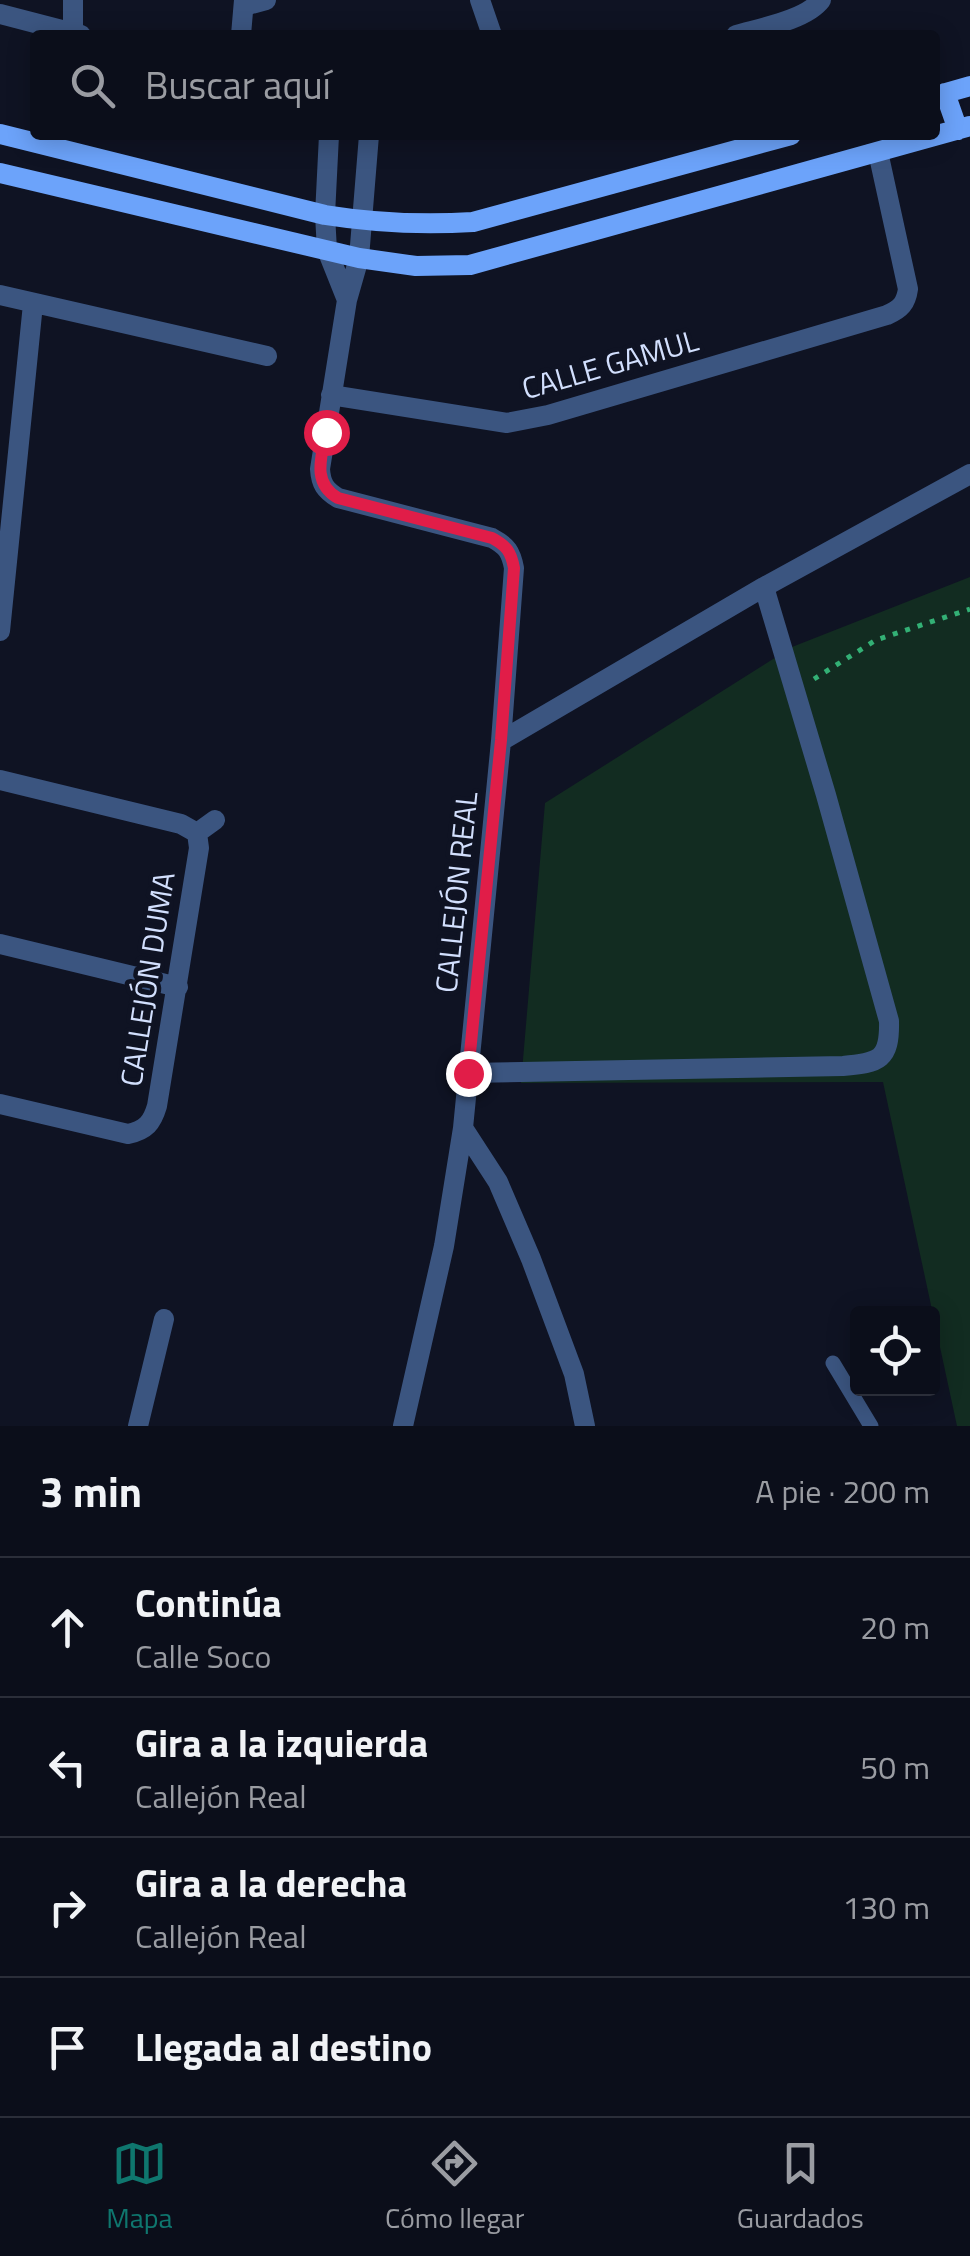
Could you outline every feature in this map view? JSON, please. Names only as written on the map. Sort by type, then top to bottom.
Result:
[{"type":"street","points":[[73,0],[77,30]]},
{"type":"street","points":[[241,30],[244,3],[266,0]]},
{"type":"street","points":[[480,0],[490,30]]},
{"type":"street","points":[[752,30],[796,16],[821,0]]},
{"type":"street","points":[[0,14],[62,30]]},
{"type":"street","points":[[964,128],[940,94],[970,86]]},
{"type":"street","points":[[0,134],[325,216],[422,225],[473,222],[773,140]]},
{"type":"street","points":[[329,140],[327,250],[347,300]]},
{"type":"street","points":[[331,395],[358,258],[369,140]]},
{"type":"street","points":[[0,173],[358,258],[416,266],[470,264],[921,140]]},
{"type":"street","name":"CALLE GAMUL","points":[[331,395],[507,422],[548,416],[887,315],[900,309],[908,288],[878,152]]},
{"type":"street","points":[[0,295],[267,356]]},
{"type":"street","points":[[0,624],[9,458],[33,304]]},
{"type":"street","name":"CALLEJÓN REAL","points":[[331,395],[320,469],[321,482],[328,492],[338,498],[492,538],[504,544],[514,568],[463,1128],[444,1246],[403,1426]]},
{"type":"street","points":[[501,740],[764,587],[970,474]]},
{"type":"street","points":[[468,1073],[843,1066],[870,1064],[883,1056],[890,1043],[889,1020],[764,587]]},
{"type":"street","points":[[0,780],[181,824],[196,833],[215,820]]},
{"type":"street","name":"CALLEJÓN DUMA","points":[[0,1104],[128,1134],[142,1131],[152,1121],[158,1106],[178,987],[199,848],[196,833]]},
{"type":"street","points":[[0,944],[178,987]]},
{"type":"street","points":[[463,1128],[498,1182],[532,1258],[574,1374],[585,1426]]},
{"type":"street","points":[[138,1426],[164,1319]]},
{"type":"lane","points":[[833,1363],[871,1426]]},
{"type":"path","points":[[795,691],[876,640],[970,609]]},
{"type":"green space","points":[[970,577],[970,1426],[957,1426],[940,1347],[940,1306],[931,1306],[883,1082],[521,1083],[545,803],[792,647]]},
{"type":"route","points":[[326,432],[320,469],[321,482],[328,492],[338,498],[492,538],[504,544],[511,554],[514,568],[501,740],[468,1073]]}]
